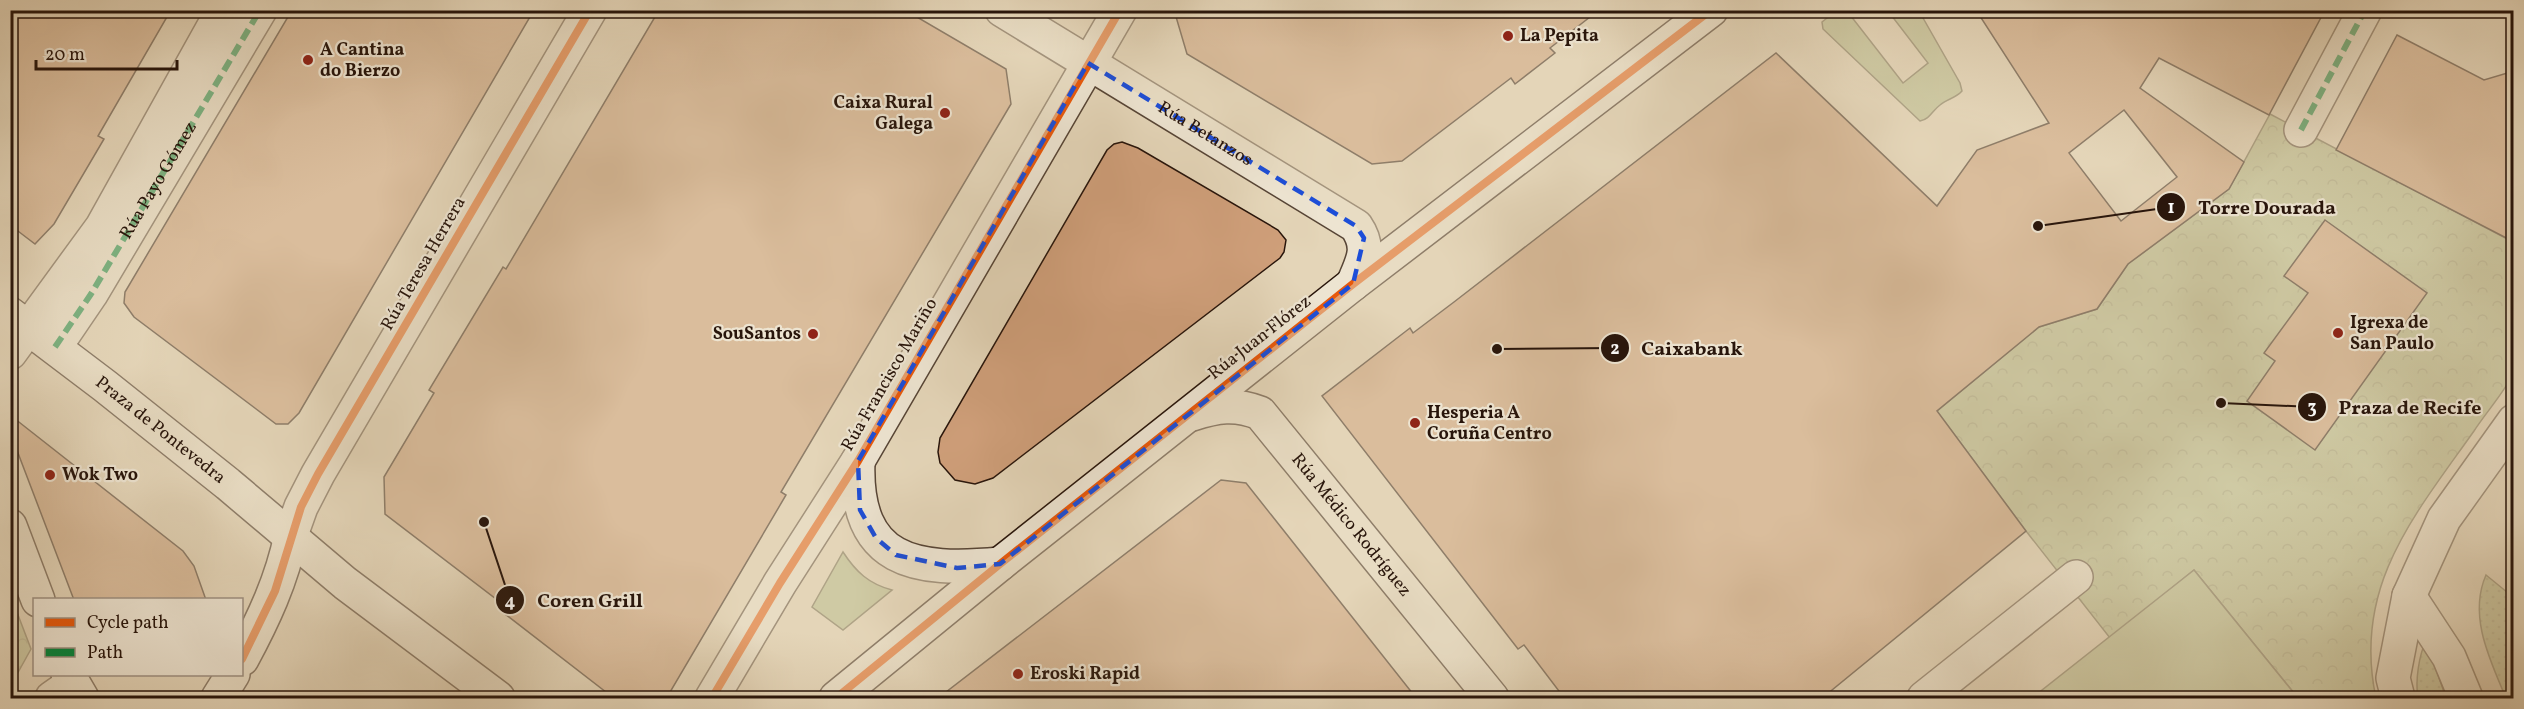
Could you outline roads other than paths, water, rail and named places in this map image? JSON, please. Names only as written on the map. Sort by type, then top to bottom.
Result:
[{"type":"street","name":"Rúa Payo Gómez","points":[[15,326],[51,296],[102,227],[168,113],[223,10]]},
{"type":"street","name":"Rúa Payo Gómez","points":[[55,347],[97,285],[260,10]]},
{"type":"street","name":"Rúa Teresa Herrera","points":[[291,536],[301,507],[318,474],[590,10]]},
{"type":"street","name":"Rúa Betanzos","points":[[1002,10],[1356,226],[1364,238],[1365,249],[1353,284]]},
{"type":"street","name":"Rúa Francisco Mariño","points":[[712,699],[780,583],[858,461],[1120,10]]},
{"type":"street","name":"Rúa Juan Flórez","points":[[836,699],[1185,416],[1353,284],[1711,10]]},
{"type":"street","points":[[2301,130],[2365,10]]},
{"type":"street","name":"Praza de Pontevedra","points":[[15,326],[55,347],[291,536],[345,583],[498,699]]},
{"type":"street","name":"Rúa Médico Rodríguez","points":[[1185,416],[1218,406],[1243,406],[1260,413],[1492,699]]},
{"type":"street","points":[[2398,699],[2393,678],[2409,596],[2444,519],[2514,421]]},
{"type":"street","points":[[858,461],[857,485],[860,510],[876,538],[896,555],[928,564],[957,568],[1000,564]]},
{"type":"street","points":[[10,526],[37,598]]},
{"type":"street","points":[[243,658],[275,591],[286,562],[291,536]]},
{"type":"street","points":[[1930,697],[2076,577]]},
{"type":"street","points":[[2409,596],[2449,657],[2466,699]]},
{"type":"street","points":[[218,699],[232,676]]},
{"type":"place","name":"La Pepita","points":[[1508,36]]},
{"type":"place","name":"A Cantina do Bierzo","points":[[308,60]]},
{"type":"place","name":"Caixa Rural Galega","points":[[945,113]]},
{"type":"place","name":"Torre Dourada","points":[[2038,226]]},
{"type":"place","name":"Igrexa de San Paulo","points":[[2338,333]]},
{"type":"place","name":"SouSantos","points":[[813,334]]},
{"type":"place","name":"Caixabank","points":[[1497,349]]},
{"type":"place","name":"Praza de Recife","points":[[2221,403]]},
{"type":"place","name":"Hesperia A Coruña Centro","points":[[1415,423]]},
{"type":"place","name":"Wok Two","points":[[50,475]]},
{"type":"place","name":"Coren Grill","points":[[484,522]]},
{"type":"place","name":"Eroski Rapid","points":[[1018,674]]}]
